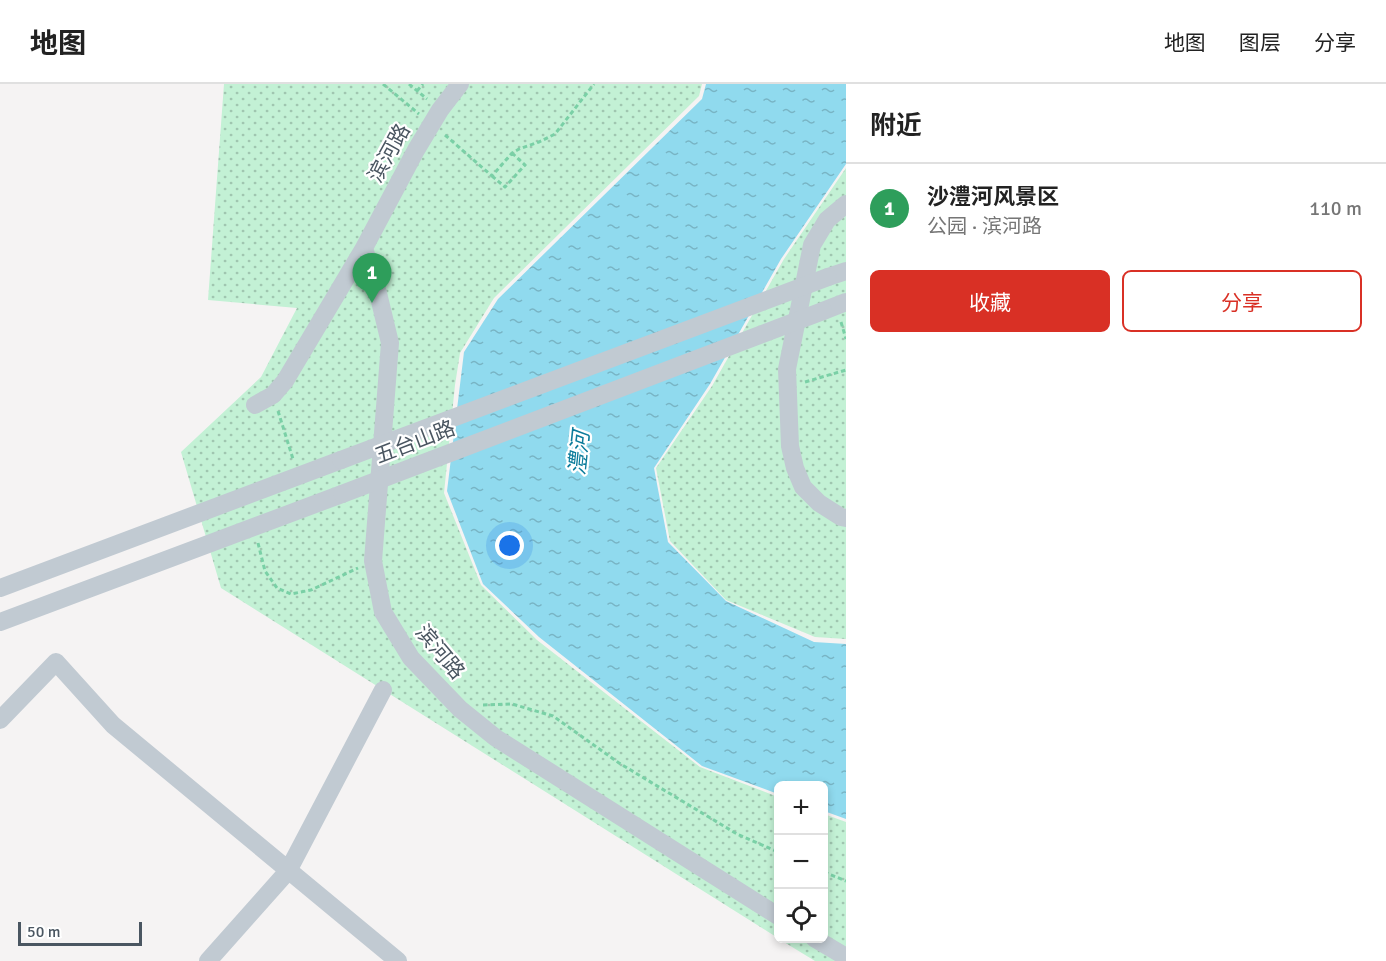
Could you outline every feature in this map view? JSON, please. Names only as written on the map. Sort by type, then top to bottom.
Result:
[{"type":"street","name":"滨河路","points":[[255,405],[273,395],[285,381],[364,249],[435,117],[460,84]]},
{"type":"street","points":[[846,204],[827,220],[812,245],[787,369],[790,446],[795,468],[803,487],[819,503],[846,518]]},
{"type":"street","name":"滨河路","points":[[364,249],[390,343],[373,561],[383,612],[411,658],[460,709],[496,738],[774,913]]},
{"type":"street","name":"五台山路","points":[[0,588],[846,271]]},
{"type":"street","name":"五台山路","points":[[0,622],[846,302]]},
{"type":"street","points":[[0,720],[56,662],[113,725],[398,961]]},
{"type":"street","points":[[208,961],[288,871],[383,690]]},
{"type":"street","points":[[821,943],[846,957]]},
{"type":"path","points":[[384,84],[435,117]]},
{"type":"path","points":[[409,84],[417,91],[435,117],[505,187],[525,165],[512,153]]},
{"type":"path","points":[[417,91],[423,84]]},
{"type":"path","points":[[492,176],[512,153],[555,134],[594,84]]},
{"type":"path","points":[[819,378],[846,370]]},
{"type":"path","points":[[273,395],[298,476]]},
{"type":"path","points":[[254,527],[265,571],[277,588],[291,594],[311,590],[373,561]]},
{"type":"path","points":[[460,709],[512,704],[553,716],[619,762],[729,829],[774,850]]},
{"type":"path","points":[[828,874],[846,881]]},
{"type":"green space","points":[[224,84],[702,84],[699,96],[494,298],[460,353],[444,493],[481,585],[537,640],[700,767],[774,795],[774,935],[221,588],[181,452],[261,377],[297,308],[208,300]]},
{"type":"green space","points":[[846,168],[846,639],[815,637],[726,600],[670,541],[656,468],[712,386],[784,259]]},
{"type":"green space","points":[[828,815],[846,822],[846,961],[815,961],[786,943],[828,943]]},
{"type":"water","name":"澧河","points":[[706,84],[846,84],[846,164],[781,259],[710,384],[654,468],[668,542],[726,601],[814,642],[846,644],[846,819],[828,812],[828,781],[774,781],[774,793],[702,766],[539,637],[483,584],[447,491],[464,352],[498,299],[702,99]]},
{"type":"place","name":"沙澧河风景区","points":[[372,303]]}]
